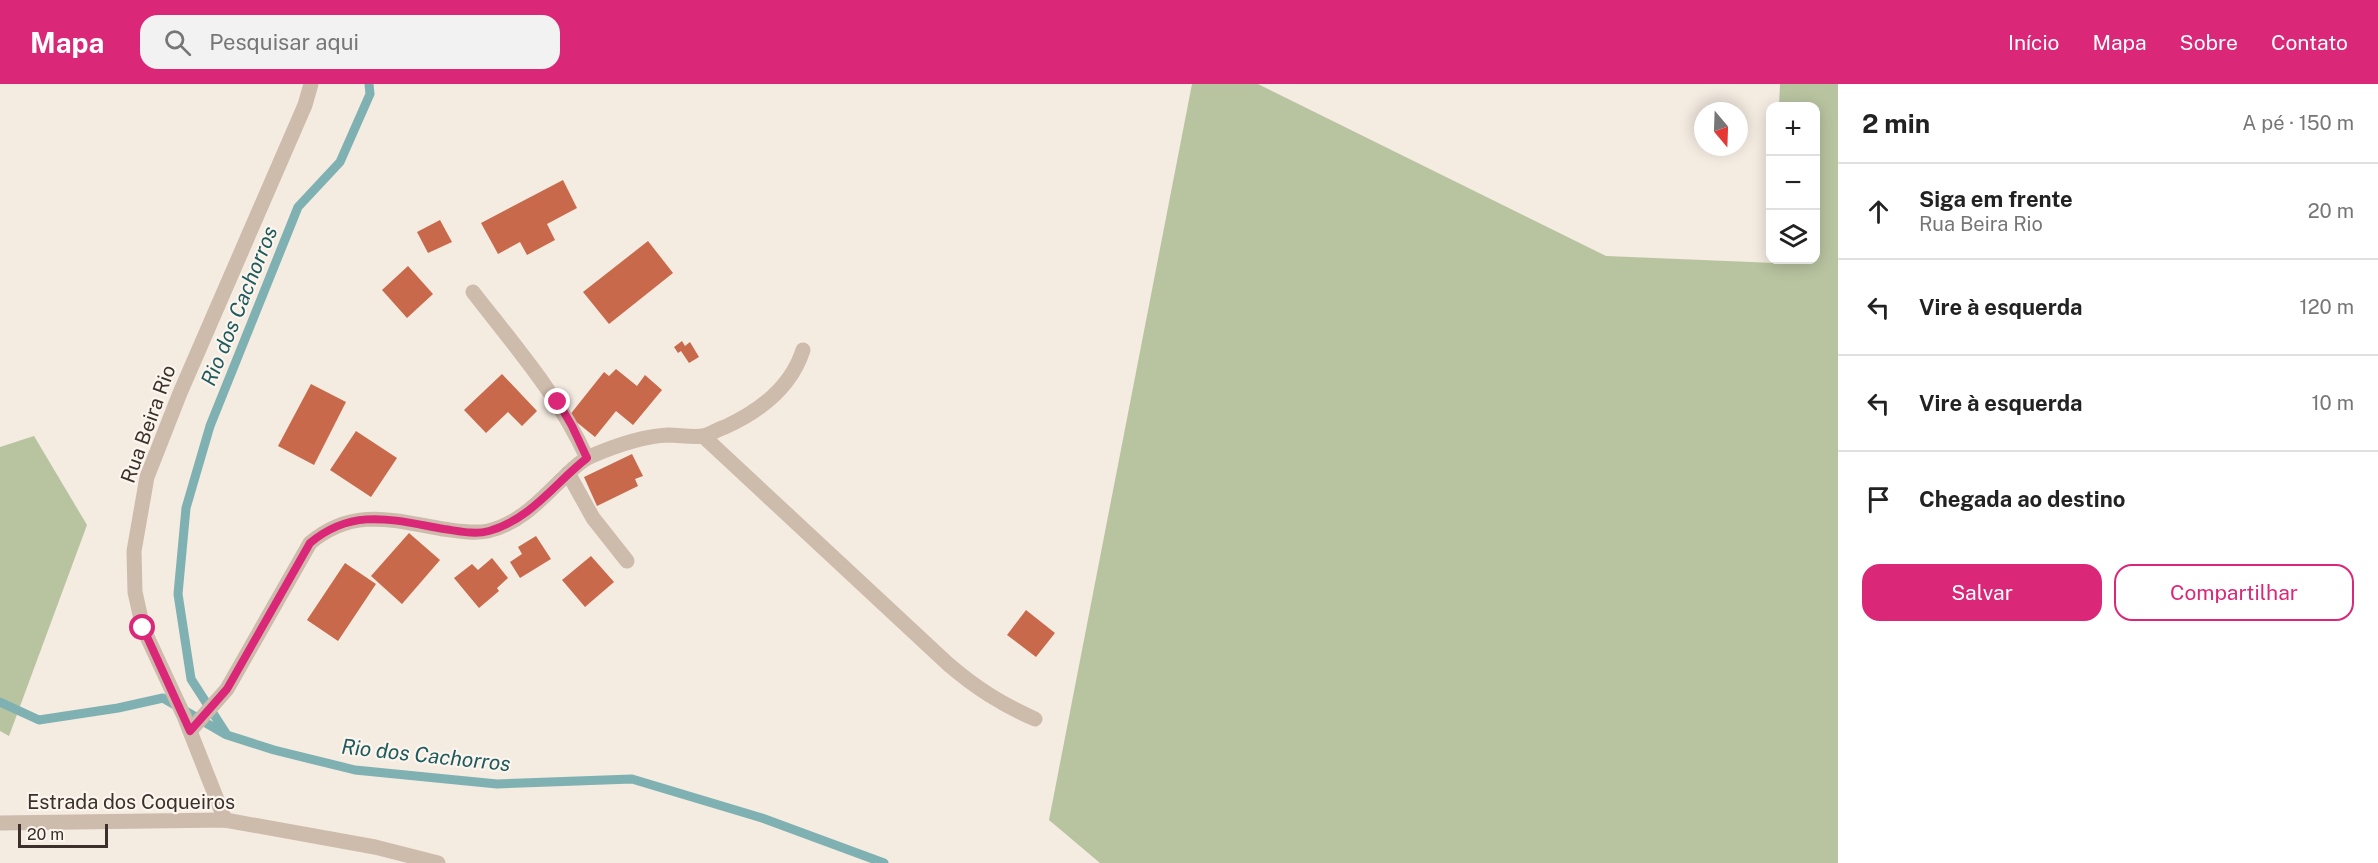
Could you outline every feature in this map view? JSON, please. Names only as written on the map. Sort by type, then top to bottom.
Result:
[{"type":"street","name":"Rua Beira Rio","points":[[225,820],[194,726],[184,716],[143,628],[135,592],[134,551],[147,477],[180,393],[305,105],[311,84]]},
{"type":"street","points":[[473,292],[558,402],[587,458]]},
{"type":"street","points":[[194,726],[227,689],[310,543],[325,530],[344,522],[372,518],[470,533],[489,531],[509,524],[525,514],[587,458],[638,440],[666,435],[703,436],[740,420],[762,407],[781,390],[799,364],[803,350]]},
{"type":"street","points":[[703,436],[966,679],[1001,704],[1035,719]]},
{"type":"street","points":[[568,473],[593,518],[627,561]]},
{"type":"street","name":"Estrada dos Coqueiros","points":[[0,823],[225,820],[375,847],[438,863]]},
{"type":"street","points":[[375,847],[380,863]]},
{"type":"green space","points":[[1192,84],[1258,84],[1606,256],[1766,264],[1820,264],[1820,102],[1779,102],[1780,84],[1838,84],[1838,863],[1100,863],[1049,820]]},
{"type":"green space","points":[[34,436],[87,525],[9,736],[0,731],[0,447]]},
{"type":"building","points":[[563,180],[577,208],[547,224],[555,240],[527,255],[520,242],[498,254],[481,223]]},
{"type":"building","points":[[440,220],[452,242],[428,253],[417,232]]},
{"type":"building","points":[[648,241],[673,273],[609,324],[583,292]]},
{"type":"building","points":[[408,266],[433,294],[407,318],[382,290]]},
{"type":"building","points":[[682,341],[685,346],[690,342],[699,357],[689,363],[681,351],[678,353],[674,347]]},
{"type":"building","points":[[616,369],[637,386],[645,375],[662,390],[633,425],[616,411],[595,437],[569,416],[604,372],[609,376]]},
{"type":"building","points":[[502,374],[537,411],[522,426],[508,412],[486,433],[464,410]]},
{"type":"building","points":[[311,384],[346,402],[314,465],[278,446]]},
{"type":"building","points":[[356,431],[397,458],[371,497],[330,470]]},
{"type":"building","points":[[632,454],[643,476],[635,479],[638,486],[597,506],[584,477]]},
{"type":"building","points":[[409,533],[440,560],[402,604],[371,576]]},
{"type":"building","points":[[536,536],[551,559],[520,578],[510,562],[522,554],[518,547]]},
{"type":"building","points":[[591,556],[614,582],[585,607],[562,580]]},
{"type":"building","points":[[492,558],[508,578],[497,588],[499,591],[479,608],[454,578],[472,564],[478,570]]},
{"type":"building","points":[[345,563],[376,584],[338,641],[307,620]]},
{"type":"building","points":[[1026,610],[1055,633],[1036,657],[1007,635]]},
{"type":"waterway","name":"Rio dos Cachorros","points":[[369,84],[370,94],[340,162],[298,207],[210,426],[186,508],[178,594],[191,679],[227,735],[274,750],[355,770],[497,784],[632,779],[762,818],[884,863]]},
{"type":"waterway","points":[[0,702],[39,720],[118,708],[163,698],[225,734]]},
{"type":"route","points":[[143,628],[190,731],[227,689],[310,543],[325,530],[344,522],[372,518],[470,533],[489,531],[509,524],[525,514],[587,458],[558,402]]}]
